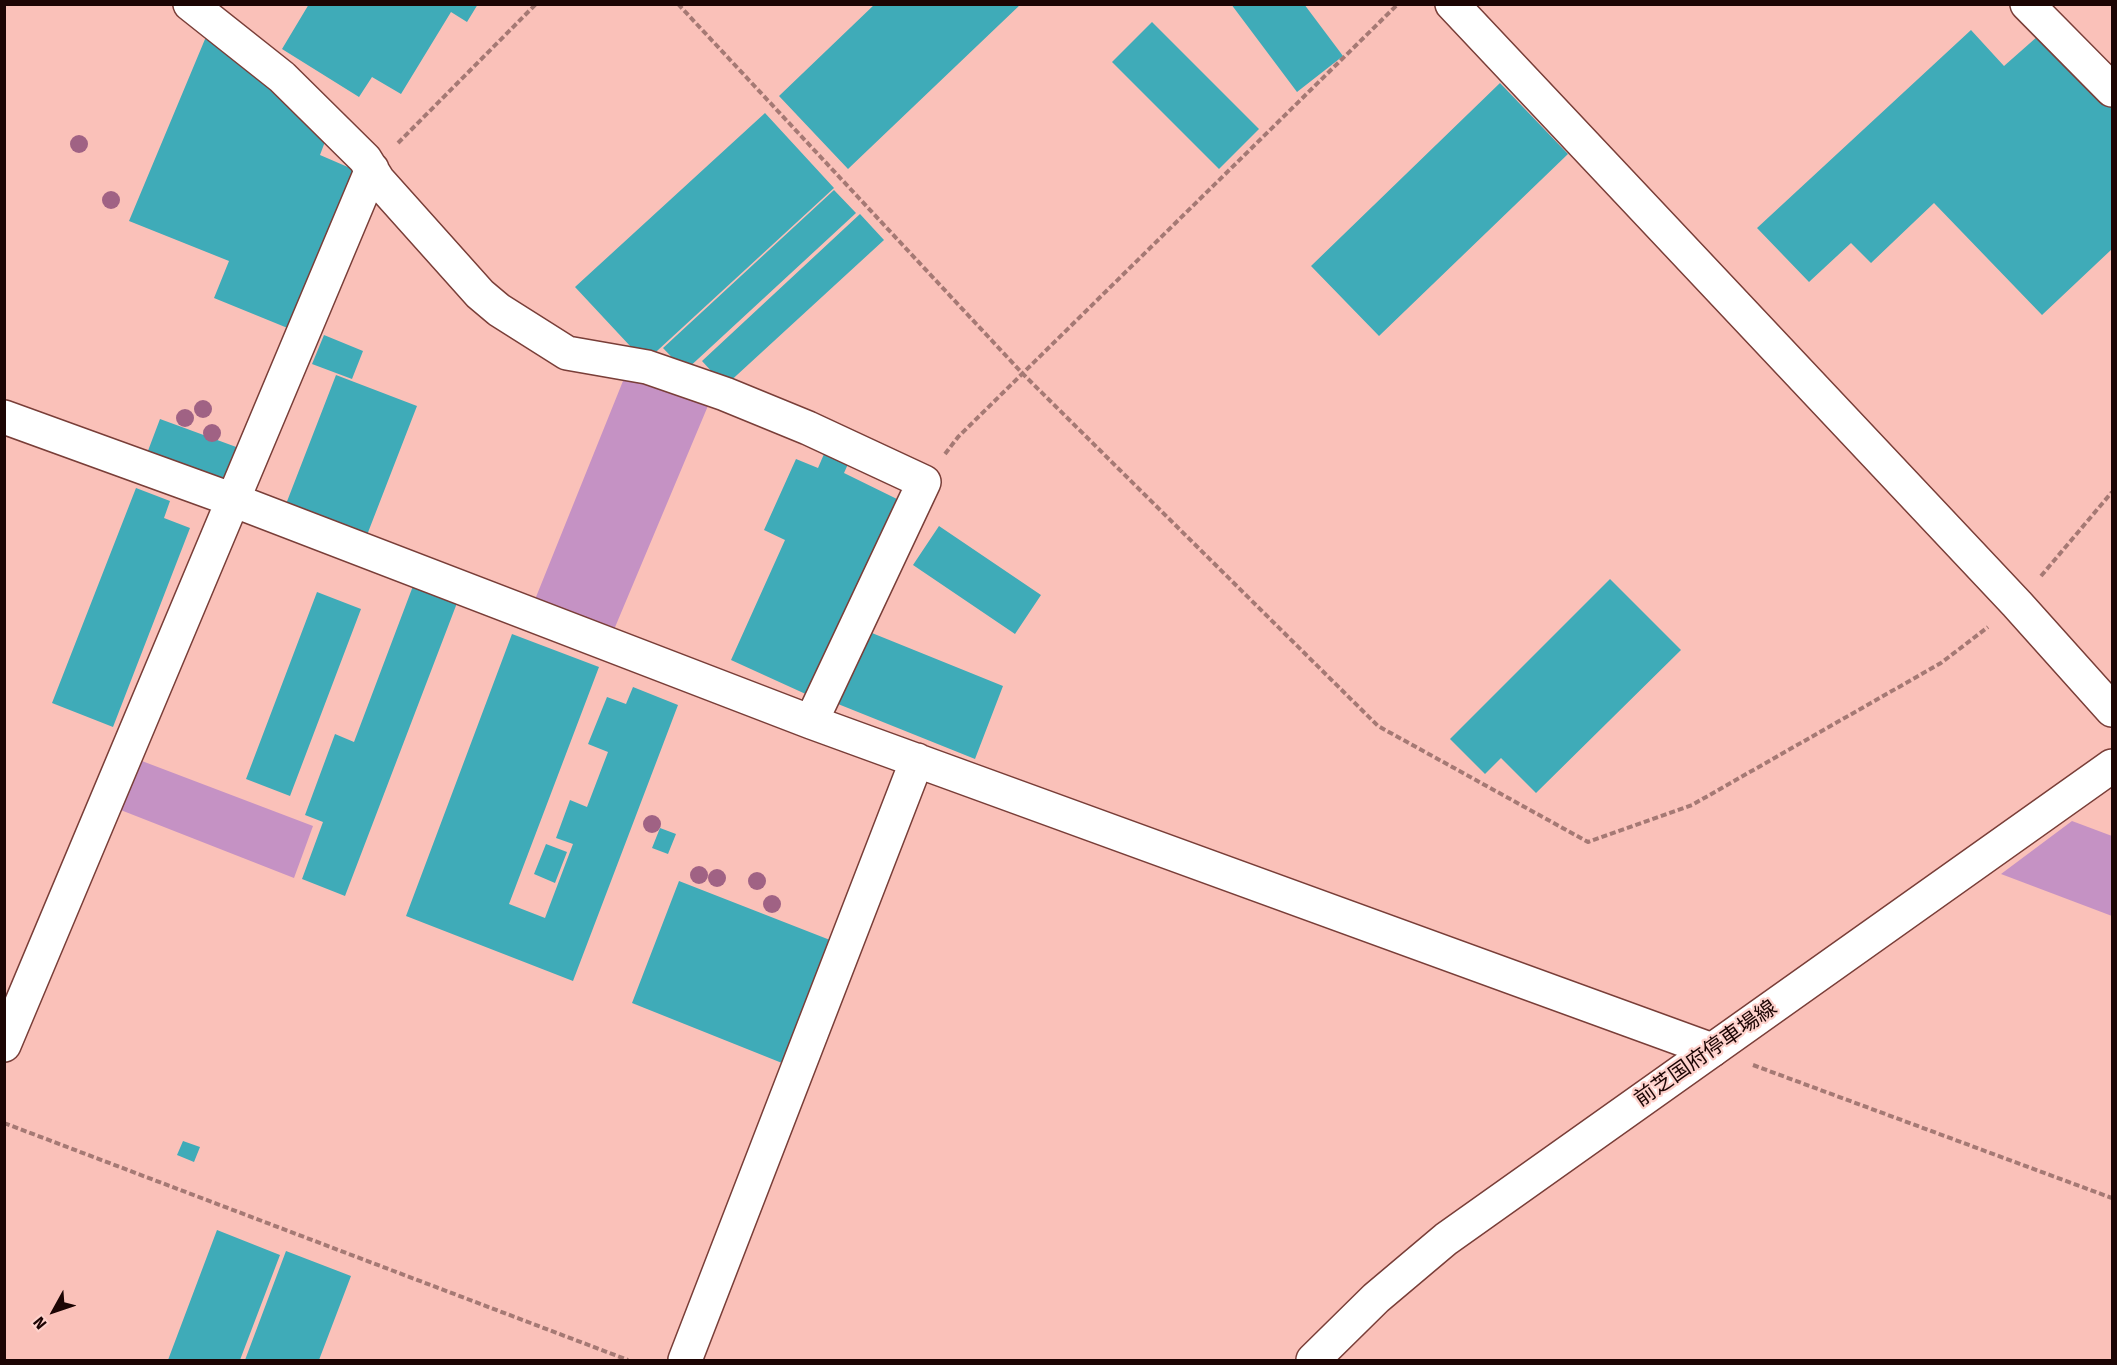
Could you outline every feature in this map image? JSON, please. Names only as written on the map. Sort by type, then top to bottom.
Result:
[{"type":"street","points":[[190,4],[282,77],[365,159],[378,180],[480,294],[499,310],[567,353],[647,368],[725,394],[808,428],[924,482],[811,722]]},
{"type":"street","points":[[1452,4],[2017,604],[2112,710]]},
{"type":"street","points":[[2027,4],[2112,90]]},
{"type":"street","points":[[4,1045],[372,169]]},
{"type":"street","points":[[4,417],[232,500],[811,722],[1712,1050]]},
{"type":"street","points":[[685,1360],[917,760]]},
{"type":"street","name":"前芝国府停車場線","points":[[1313,1360],[1376,1298],[1446,1239],[2112,766]]},
{"type":"path","points":[[372,169],[536,4]]},
{"type":"path","points":[[678,4],[1023,374],[1378,726],[1587,842],[1692,805],[1941,663],[2017,604],[2112,492]]},
{"type":"path","points":[[924,482],[958,437],[1398,4]]},
{"type":"path","points":[[1712,1050],[2112,1198]]},
{"type":"path","points":[[4,1123],[628,1360]]},
{"type":"shaded area","points":[[625,376],[710,401],[613,632],[534,602]]},
{"type":"shaded area","points":[[134,758],[313,826],[294,878],[113,807]]},
{"type":"shaded area","points":[[2072,821],[2112,836],[2112,916],[2001,874]]},
{"type":"building","points":[[309,4],[478,4],[467,22],[451,12],[401,94],[372,77],[359,97],[282,49]]},
{"type":"building","points":[[875,4],[1021,4],[848,169],[779,96]]},
{"type":"building","points":[[1231,4],[1304,4],[1343,56],[1297,92]]},
{"type":"building","points":[[1152,22],[1259,129],[1219,169],[1112,62]]},
{"type":"building","points":[[1971,30],[2004,66],[2038,36],[2112,105],[2112,249],[2042,315],[1934,203],[1871,263],[1851,243],[1809,282],[1757,228]]},
{"type":"building","points":[[208,32],[329,131],[320,155],[357,171],[290,329],[214,298],[229,261],[129,221]]},
{"type":"building","points":[[1500,83],[1568,154],[1379,336],[1311,266]]},
{"type":"building","points":[[765,113],[834,188],[645,362],[575,287]]},
{"type":"building","points":[[834,190],[856,213],[685,371],[663,348]]},
{"type":"building","points":[[860,214],[884,240],[725,386],[702,361]]},
{"type":"building","points":[[324,335],[363,351],[352,379],[312,364]]},
{"type":"building","points":[[336,375],[417,406],[367,535],[286,504]]},
{"type":"building","points":[[160,419],[239,448],[225,486],[146,456]]},
{"type":"building","points":[[824,454],[848,464],[844,473],[899,500],[810,696],[731,660],[785,540],[764,530],[796,459],[818,468]]},
{"type":"building","points":[[136,488],[170,501],[164,518],[190,528],[113,727],[52,703]]},
{"type":"building","points":[[939,526],[1041,595],[1015,634],[913,565]]},
{"type":"building","points":[[1610,579],[1681,650],[1536,793],[1501,758],[1485,774],[1450,739]]},
{"type":"building","points":[[413,586],[457,603],[345,896],[302,879],[323,822],[305,815],[335,734],[354,742]]},
{"type":"building","points":[[317,592],[361,609],[290,796],[246,779]]},
{"type":"building","points":[[867,631],[1003,686],[975,759],[838,704]]},
{"type":"building","points":[[512,634],[599,667],[509,904],[545,918],[573,844],[556,838],[570,800],[587,807],[608,752],[588,744],[607,697],[626,704],[633,687],[678,705],[573,981],[406,916]]},
{"type":"building","points":[[660,828],[676,834],[668,854],[652,848]]},
{"type":"building","points":[[546,844],[567,852],[555,883],[534,874]]},
{"type":"building","points":[[679,881],[830,940],[782,1063],[632,1003]]},
{"type":"building","points":[[183,1141],[200,1147],[194,1162],[177,1155]]},
{"type":"building","points":[[217,1230],[280,1255],[240,1360],[168,1360]]},
{"type":"building","points":[[286,1251],[351,1276],[319,1360],[245,1360]]}]
